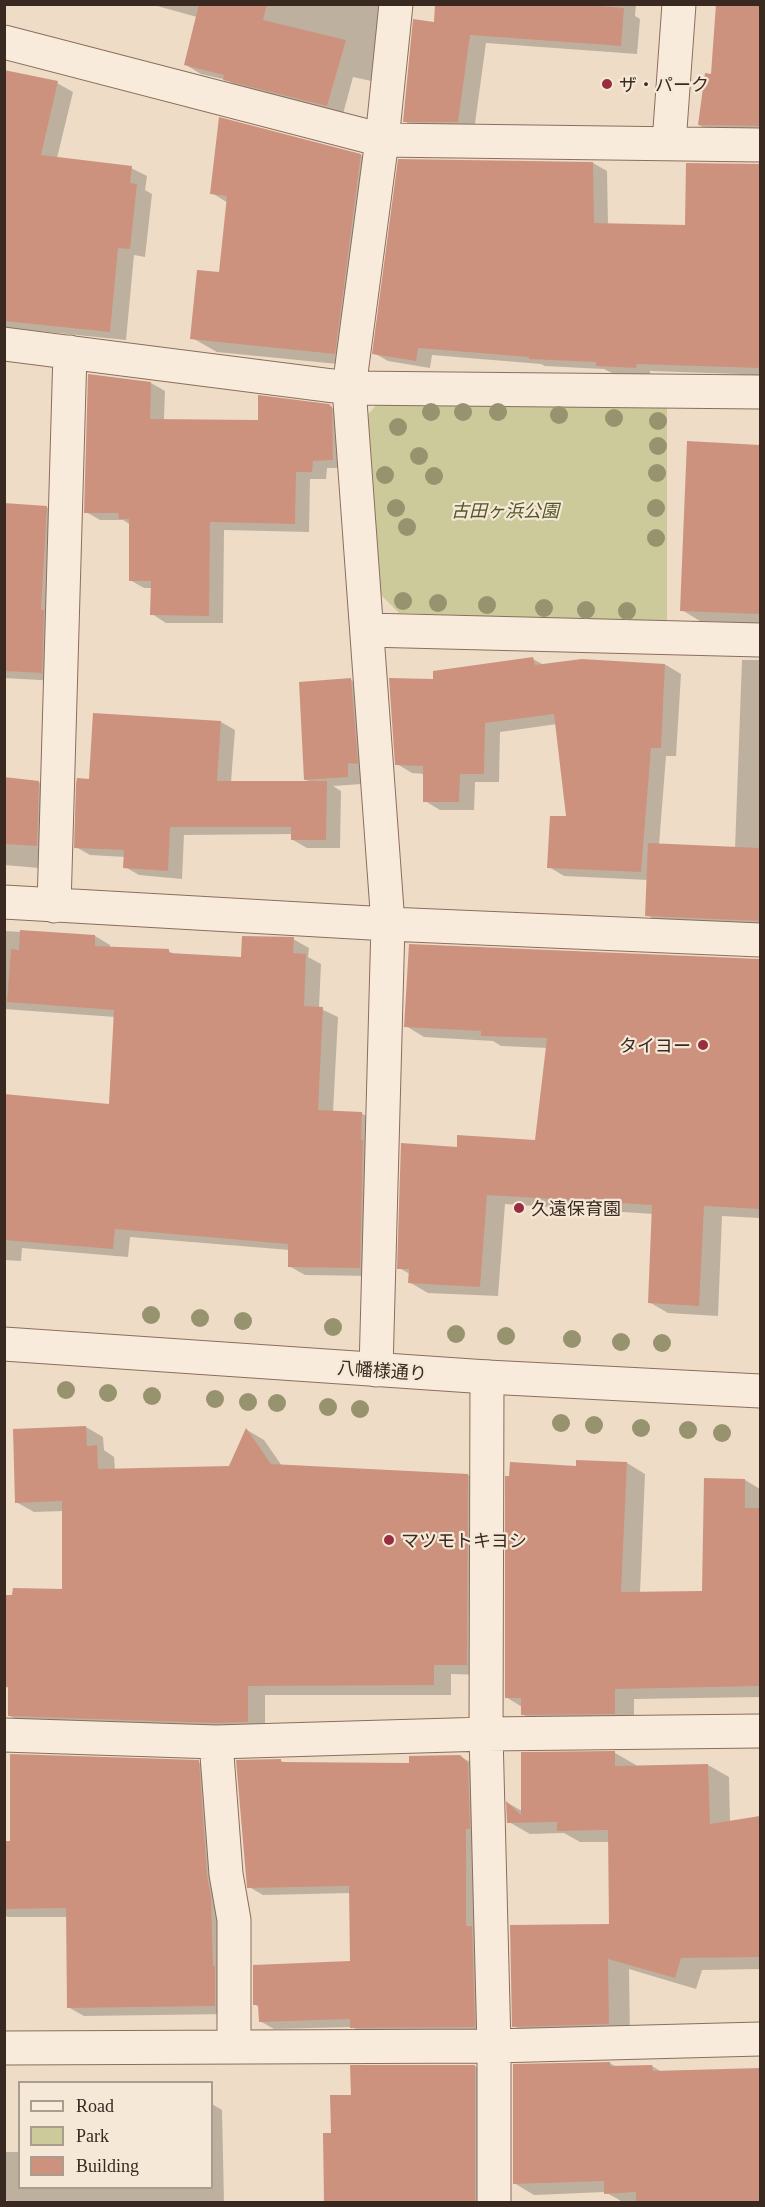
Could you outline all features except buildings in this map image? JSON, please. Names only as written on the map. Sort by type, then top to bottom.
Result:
[{"type":"street","points":[[376,1370],[388,924],[349,387],[382,140],[396,4]]},
{"type":"street","points":[[669,143],[679,4]]},
{"type":"street","points":[[4,42],[382,140],[760,145]]},
{"type":"street","points":[[4,344],[349,387],[760,392]]},
{"type":"street","points":[[54,906],[70,352]]},
{"type":"street","points":[[367,630],[760,640]]},
{"type":"street","points":[[4,902],[388,924],[760,940]]},
{"type":"street","name":"八幡様通り","points":[[4,1344],[487,1377],[760,1391]]},
{"type":"street","points":[[487,1377],[486,1734],[494,2046],[494,2202]]},
{"type":"street","points":[[4,1735],[216,1742],[486,1734],[760,1731]]},
{"type":"street","points":[[216,1742],[226,1874],[234,1920],[234,2047]]},
{"type":"street","points":[[4,2048],[494,2046],[760,2039]]},
{"type":"green space","name":"古田ヶ浜公園","points":[[382,399],[667,408],[667,623],[399,613],[377,591],[368,414]]},
{"type":"place","name":"ザ・パーク","points":[[607,84]]},
{"type":"place","name":"タイヨー","points":[[703,1045]]},
{"type":"place","name":"久遠保育園","points":[[519,1208]]},
{"type":"place","name":"マツモトキヨシ","points":[[389,1540]]}]
